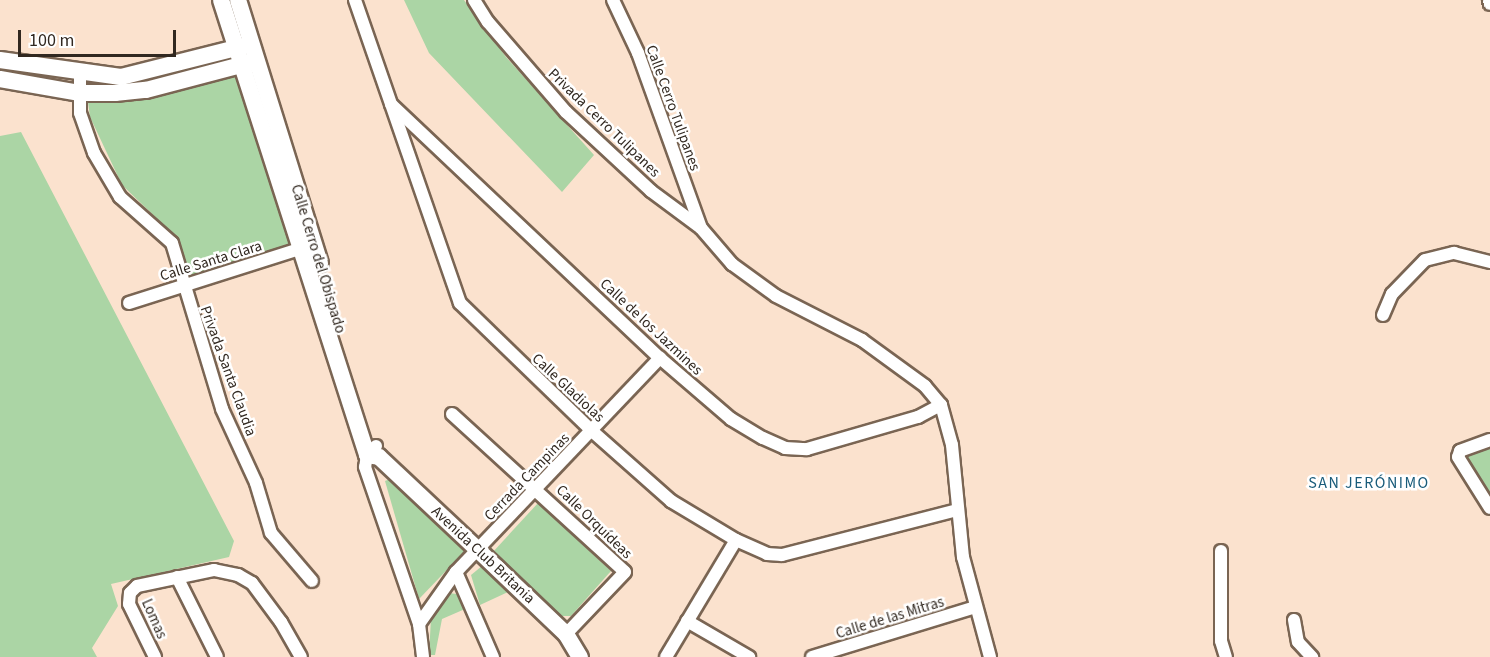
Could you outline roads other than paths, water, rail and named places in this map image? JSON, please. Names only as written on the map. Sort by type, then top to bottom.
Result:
[{"type":"main road","points":[[222,0],[244,46]]},
{"type":"main road","points":[[0,79],[79,93],[146,90],[249,63],[244,46],[238,0]]},
{"type":"main road","points":[[0,60],[80,74],[139,75],[244,46]]},
{"type":"main road","name":"Calle Cerro del Obispado","points":[[249,63],[302,248],[374,453]]},
{"type":"main road","name":"Calle Cerro del Obispado","points":[[249,63],[374,453]]},
{"type":"main road","name":"Avenida Club Britania","points":[[374,453],[566,634],[580,657]]},
{"type":"street","name":"Calle Gladiolas","points":[[355,0],[388,101],[460,303],[592,431],[671,501],[736,540],[767,554],[789,554],[957,510]]},
{"type":"street","name":"Privada Cerro Tulipanes","points":[[474,0],[488,22],[566,112],[651,191],[700,228],[755,282],[862,340],[925,386],[941,405]]},
{"type":"street","name":"Calle Cerro Tulipanes","points":[[614,0],[638,53],[700,228]]},
{"type":"street","points":[[1489,0],[1490,4]]},
{"type":"street","name":"Privada Santa Claudia","points":[[80,74],[80,113],[94,153],[120,197],[171,243],[182,286],[222,409],[261,498],[271,533],[312,581]]},
{"type":"street","name":"Calle de los Jazmines","points":[[388,101],[660,358],[731,419],[785,448],[807,449],[918,417],[941,405]]},
{"type":"street","name":"Calle Santa Clara","points":[[129,303],[302,248]]},
{"type":"street","points":[[1383,315],[1392,294],[1425,260],[1454,253],[1490,262]]},
{"type":"street","name":"Cerrada Campinas","points":[[419,624],[456,572],[660,358]]},
{"type":"street","points":[[941,405],[952,446],[957,510],[976,607],[990,657]]},
{"type":"street","name":"Calle Orquídeas","points":[[452,414],[537,489],[625,572],[566,634]]},
{"type":"street","points":[[1490,440],[1460,451],[1458,457],[1490,508]]},
{"type":"street","name":"Calle Cerro del Obispado","points":[[374,453],[365,467],[419,624]]},
{"type":"street","points":[[666,657],[736,540]]},
{"type":"street","points":[[1221,551],[1221,641],[1226,657]]},
{"type":"street","points":[[217,657],[177,577],[226,571],[252,583],[281,622],[301,657]]},
{"type":"street","points":[[456,572],[493,657]]},
{"type":"street","name":"Lomas","points":[[155,657],[129,604],[130,593],[137,586],[177,577]]},
{"type":"street","name":"Calle de las Mitras","points":[[812,657],[976,607]]},
{"type":"street","points":[[1294,620],[1298,642],[1311,657]]},
{"type":"street","points":[[687,621],[749,657]]},
{"type":"street","points":[[419,624],[423,657]]},
{"type":"district","name":"SAN JERÓNIMO","points":[[1369,483]]}]
